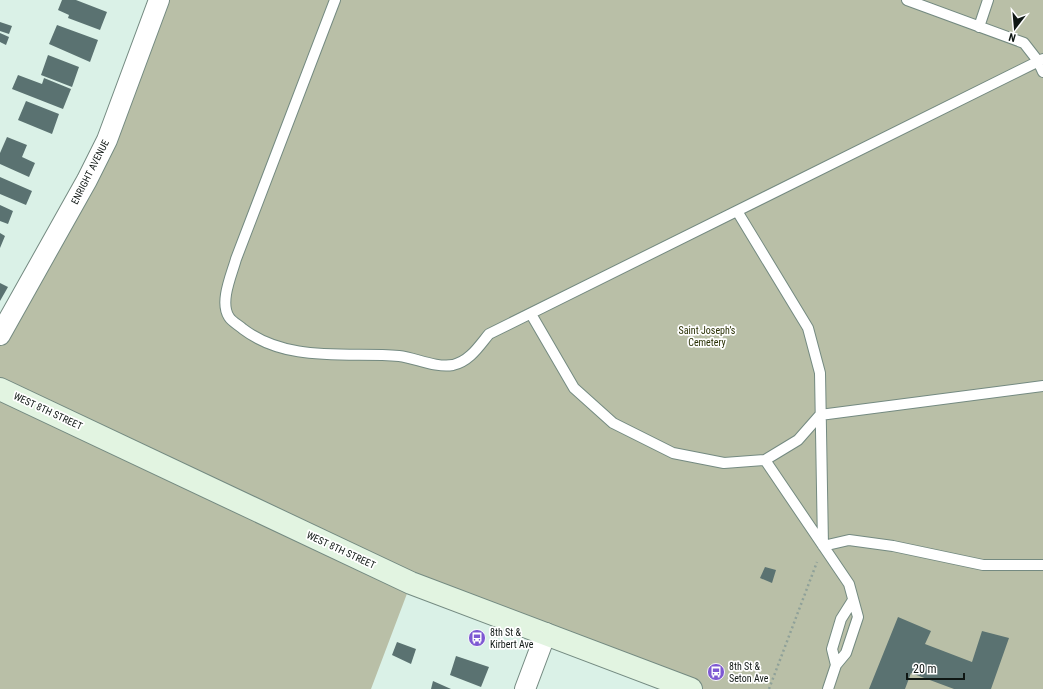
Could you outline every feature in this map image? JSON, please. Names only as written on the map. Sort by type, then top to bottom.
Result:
[{"type":"street","name":"ENRIGHT AVENUE","points":[[0,335],[87,180],[107,140],[159,0]]},
{"type":"street","name":"WEST 8TH STREET","points":[[0,389],[410,583],[546,633],[691,689]]},
{"type":"street","points":[[525,689],[546,633]]},
{"type":"lane","points":[[335,0],[236,259],[225,298],[229,317],[254,336],[282,347],[318,355],[400,356],[427,363],[453,365],[470,357],[489,334],[1040,60]]},
{"type":"lane","points":[[907,0],[1024,43],[1040,60],[1043,72]]},
{"type":"lane","points":[[979,27],[988,0]]},
{"type":"lane","points":[[737,211],[808,328],[820,373],[823,546]]},
{"type":"lane","points":[[531,314],[574,388],[613,423],[673,453],[724,463],[765,460],[798,440],[820,415],[1043,386]]},
{"type":"lane","points":[[765,460],[849,584],[858,617],[846,653],[836,666],[828,689]]},
{"type":"lane","points":[[823,546],[849,540],[893,546],[983,565],[1043,565]]},
{"type":"lane","points":[[836,666],[832,649],[841,619],[853,600]]},
{"type":"path","points":[[769,689],[823,546]]},
{"type":"green space","name":"Saint Joseph’s Cemetery","points":[[159,0],[1043,0],[1043,689],[691,689],[411,583],[371,689],[0,689],[0,335],[87,180]]},
{"type":"building","points":[[62,0],[76,0],[107,12],[100,30],[68,18],[69,15],[58,10]]},
{"type":"building","points":[[0,22],[12,26],[9,34],[0,31]]},
{"type":"building","points":[[57,25],[98,40],[90,62],[49,44]]},
{"type":"building","points":[[0,33],[9,37],[6,45],[0,42]]},
{"type":"building","points":[[48,55],[79,67],[72,87],[41,75]]},
{"type":"building","points":[[18,75],[42,84],[44,78],[71,89],[63,109],[12,89]]},
{"type":"building","points":[[26,101],[59,114],[52,134],[18,120]]},
{"type":"building","points":[[7,137],[27,145],[22,157],[35,163],[29,177],[0,164],[0,153]]},
{"type":"building","points":[[0,177],[32,191],[26,205],[0,194]]},
{"type":"building","points":[[0,205],[13,211],[8,224],[0,221]]},
{"type":"building","points":[[0,233],[5,236],[0,248]]},
{"type":"building","points":[[0,283],[8,287],[0,301]]},
{"type":"building","points":[[765,567],[776,570],[772,583],[760,578]]},
{"type":"building","points":[[898,617],[931,631],[925,644],[972,662],[982,631],[1009,638],[991,689],[954,689],[911,673],[905,689],[869,689]]},
{"type":"building","points":[[397,642],[416,649],[411,664],[392,655]]},
{"type":"building","points":[[456,656],[489,667],[481,687],[450,675]]},
{"type":"building","points":[[433,681],[451,689],[431,689]]},
{"type":"place","name":"8th St & Kirbert Ave","points":[[477,638]]},
{"type":"place","name":"8th St & Seton Ave","points":[[716,672]]}]
